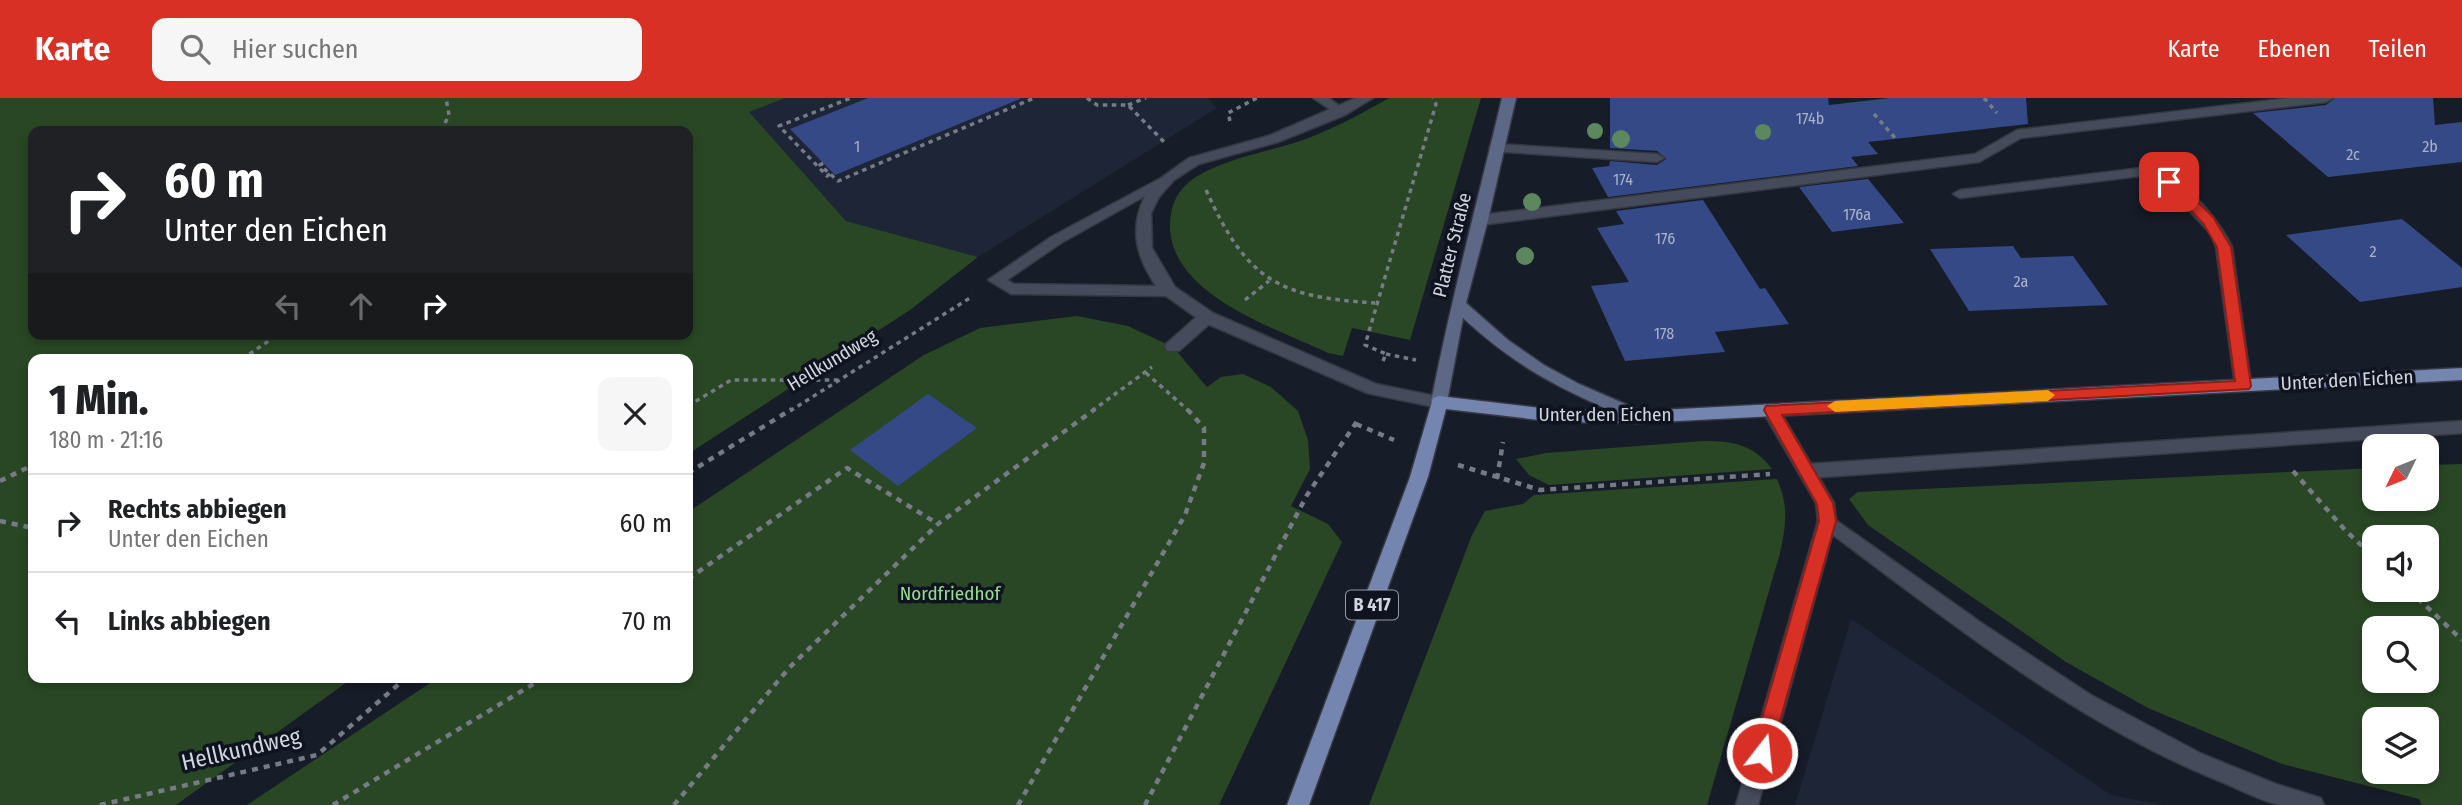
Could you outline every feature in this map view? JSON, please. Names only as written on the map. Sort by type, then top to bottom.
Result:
[{"type":"main road","name":"Platter Straße","points":[[1439,402],[1458,304],[1481,220],[1509,98]]},
{"type":"main road","points":[[1458,304],[1510,351],[1533,366],[1573,388],[1640,416]]},
{"type":"main road","name":"Unter den Eichen","points":[[1439,402],[1557,416],[1640,416],[2462,374]]},
{"type":"main road","name":"B 417","points":[[1298,805],[1419,477],[1439,402]]},
{"type":"street","points":[[1320,98],[1340,112]]},
{"type":"street","points":[[1169,291],[1011,289],[996,280],[1077,227],[1194,161],[1273,139],[1340,112],[1366,98]]},
{"type":"street","points":[[1481,220],[1979,158],[2017,134],[2326,98]]},
{"type":"street","points":[[1496,148],[1657,158]]},
{"type":"street","points":[[1960,194],[2141,172],[2169,182],[2208,220],[2224,247],[2243,386]]},
{"type":"street","points":[[1169,177],[1153,195],[1144,213],[1142,234],[1153,266],[1169,291],[1207,317],[1373,389],[1439,402]]},
{"type":"street","points":[[1173,346],[1207,317]]},
{"type":"street","points":[[1747,805],[1827,521],[1825,503],[1771,410]]},
{"type":"street","points":[[1808,471],[2462,427]]},
{"type":"street","points":[[1827,521],[2013,656],[2102,712],[2158,744],[2225,775],[2313,805]]},
{"type":"path","points":[[444,126],[449,115],[446,98]]},
{"type":"path","points":[[830,174],[827,176],[779,126],[851,98]]},
{"type":"path","points":[[823,163],[820,165],[838,181],[1034,98]]},
{"type":"path","points":[[1087,98],[1097,105],[1128,105],[1146,98]]},
{"type":"path","points":[[1373,389],[1386,354],[1365,345],[1375,303],[1436,104],[1433,98]]},
{"type":"path","points":[[1128,105],[1163,141],[1194,161],[1218,220],[1234,247],[1251,267],[1269,281],[1300,295],[1375,303]]},
{"type":"path","name":"Hellkundweg","points":[[693,470],[930,325],[996,280]]},
{"type":"path","points":[[249,354],[270,340]]},
{"type":"path","points":[[674,805],[789,668],[938,524],[1146,373],[1173,346]]},
{"type":"path","points":[[1018,805],[1185,515],[1204,463],[1204,428],[1179,400],[1146,373]]},
{"type":"path","points":[[693,403],[731,380],[839,380]]},
{"type":"path","points":[[1146,805],[1307,495],[1356,424]]},
{"type":"path","points":[[2264,439],[2362,546]]},
{"type":"path","points":[[0,481],[28,468]]},
{"type":"path","points":[[693,576],[847,468],[938,524]]},
{"type":"path","points":[[1497,479],[1540,490],[1808,471]]},
{"type":"path","points":[[0,522],[28,527]]},
{"type":"path","points":[[2422,602],[2462,640]]},
{"type":"path","name":"Hellkundweg","points":[[100,805],[317,755],[400,683]]},
{"type":"path","points":[[333,805],[535,683]]},
{"type":"shaded area","points":[[785,98],[1207,98],[1217,108],[978,257],[846,221],[748,112]]},
{"type":"shaded area","points":[[1851,619],[2111,795],[2164,805],[1795,805]]},
{"type":"green space","points":[[0,98],[785,98],[749,112],[846,221],[978,257],[910,310],[693,451],[693,354],[28,354],[28,683],[346,683],[176,805],[0,805]]},
{"type":"green space","points":[[1389,98],[1481,98],[1410,340],[1352,328],[1343,356],[1328,353],[1230,306],[1188,272],[1175,251],[1170,226],[1174,202],[1188,183],[1227,162],[1325,131]]},
{"type":"green space","name":"Nordfriedhof","points":[[1077,316],[1128,326],[1173,347],[1207,387],[1221,377],[1243,374],[1271,387],[1298,411],[1308,440],[1310,469],[1291,506],[1328,524],[1342,542],[1219,805],[247,805],[430,683],[693,683],[693,509],[924,355],[980,328]]},
{"type":"green space","points":[[1703,441],[1733,443],[1750,449],[1772,469],[1549,485],[1529,475],[1516,459],[1546,453]]},
{"type":"green space","points":[[2462,464],[2462,805],[2422,805],[2419,799],[2282,764],[2148,708],[2066,662],[1868,525],[1849,499],[1858,492],[2362,469],[2362,511],[2440,511],[2440,465]]},
{"type":"green space","points":[[1777,479],[1785,516],[1780,553],[1707,805],[1369,805],[1472,535],[1485,511],[1523,504],[1534,495]]},
{"type":"building","points":[[868,98],[1020,99],[835,175],[790,129]]},
{"type":"building","points":[[1610,98],[1828,98],[1829,105],[1890,98],[2026,98],[2028,124],[1868,142],[1878,154],[1851,157],[1858,166],[1608,197],[1592,168],[1609,166],[1610,161],[1657,165],[1666,159],[1657,151],[1610,148]]},
{"type":"building","points":[[2335,98],[2433,98],[2435,125],[2462,122],[2462,162],[2328,177],[2253,113],[2326,105]]},
{"type":"building","points":[[1868,179],[1904,223],[1832,232],[1799,187]]},
{"type":"building","points":[[1703,200],[1760,289],[1765,288],[1789,324],[1715,332],[1725,352],[1625,361],[1591,286],[1629,282],[1597,228],[1624,224],[1616,211]]},
{"type":"building","points":[[2402,219],[2462,268],[2462,287],[2360,302],[2286,235]]},
{"type":"building","points":[[2013,246],[2021,258],[2073,256],[2108,305],[1969,311],[1930,249]]},
{"type":"building","points":[[928,394],[977,428],[898,486],[850,450]]},
{"type":"slow traffic","points":[[1835,406],[2048,395]]},
{"type":"route","points":[[1762,753],[1827,521],[1825,503],[1771,410],[2243,386],[2224,247],[2208,220],[2169,182]]}]
